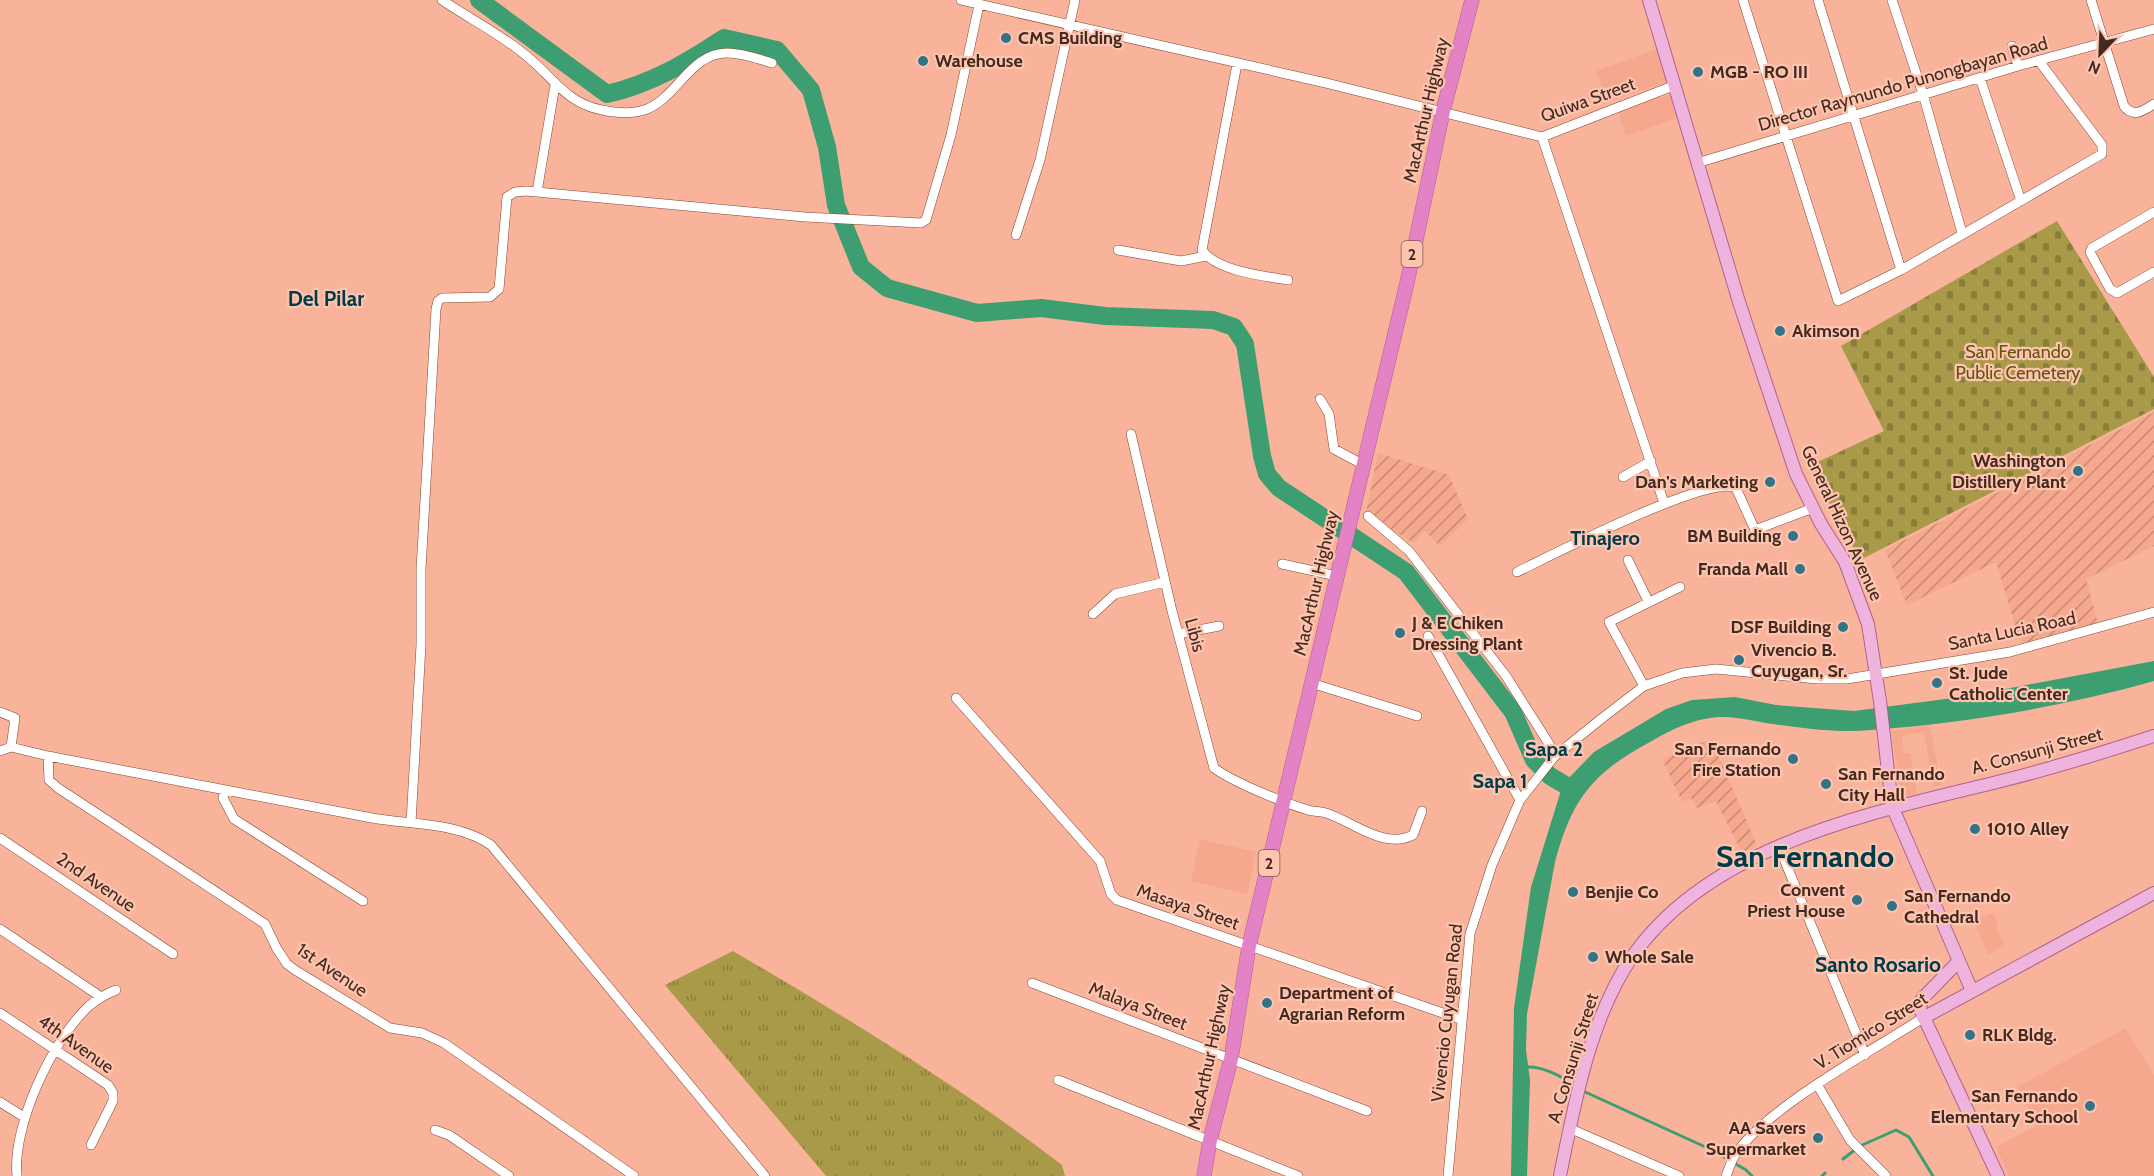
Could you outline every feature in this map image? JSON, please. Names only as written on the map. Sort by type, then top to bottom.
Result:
[{"type":"highway","name":"MacArthur Highway","points":[[1204,1176],[1210,1140],[1231,1059],[1250,946],[1362,464],[1407,283],[1443,111],[1472,0]]},
{"type":"main road","name":"General Hizon Avenue","points":[[1648,0],[1789,453],[1813,508],[1845,562],[1868,624],[1880,701],[1892,806],[1972,991]]},
{"type":"main road","name":"A. Consunji Street","points":[[1560,1176],[1580,1087],[1616,983],[1652,932],[1706,886],[1779,847],[1892,806],[2024,775],[2154,736]]},
{"type":"main road","name":"V. Tiomico Street","points":[[1923,1018],[2154,893]]},
{"type":"main road","points":[[1958,962],[1922,999],[1920,1009],[1998,1176]]},
{"type":"street","points":[[442,0],[529,57],[570,99],[601,110],[631,112],[647,109],[660,102],[682,77],[709,57],[726,52],[772,63]]},
{"type":"street","name":"Quiwa Street","points":[[961,0],[1443,111],[1542,137],[1673,86]]},
{"type":"street","points":[[1016,235],[1040,160],[1075,0]]},
{"type":"street","points":[[1743,0],[1835,299],[1841,302],[1901,270],[2104,151],[2039,61]]},
{"type":"street","points":[[1818,0],[1901,270]]},
{"type":"street","points":[[1892,0],[1923,94],[1962,233]]},
{"type":"street","points":[[2091,0],[2124,106],[2132,113],[2137,113],[2154,104]]},
{"type":"street","points":[[411,823],[421,655],[421,569],[436,309],[438,301],[442,298],[490,297],[496,292],[500,285],[501,245],[507,197],[515,192],[537,192],[805,217],[921,223],[927,220],[951,135],[979,5]]},
{"type":"street","name":"Director Raymundo Punongbayan Road","points":[[1697,163],[1923,94],[2154,29]]},
{"type":"street","points":[[2012,46],[2019,66]]},
{"type":"street","points":[[1206,256],[1201,244],[1237,64]]},
{"type":"street","points":[[1980,78],[2021,201]]},
{"type":"street","points":[[537,192],[555,85]]},
{"type":"street","points":[[1542,137],[1664,503]]},
{"type":"street","points":[[2154,212],[2092,248],[2090,252],[2110,290],[2117,293],[2154,272]]},
{"type":"street","points":[[1118,250],[1181,261],[1206,256],[1250,273],[1288,280]]},
{"type":"street","points":[[1320,399],[1329,414],[1334,449],[1362,464]]},
{"type":"street","name":"Libis","points":[[1131,434],[1165,582],[1214,768],[1284,801],[1309,811],[1324,812],[1358,829],[1388,838],[1406,838],[1413,835],[1422,810]]},
{"type":"street","points":[[1623,477],[1651,461]]},
{"type":"street","points":[[1517,572],[1664,503],[1707,488],[1731,485],[1738,491],[1755,530],[1813,508]]},
{"type":"street","points":[[1368,516],[1409,552],[1506,676],[1555,756]]},
{"type":"street","points":[[1628,560],[1648,601]]},
{"type":"street","points":[[1282,564],[1337,576]]},
{"type":"street","points":[[1093,614],[1115,594],[1165,582]]},
{"type":"street","points":[[1644,686],[1609,622],[1680,587]]},
{"type":"street","name":"Santa Lucia Road","points":[[1876,675],[2010,652],[2154,612]]},
{"type":"street","points":[[1178,634],[1219,626]]},
{"type":"street","points":[[1428,636],[1520,800]]},
{"type":"street","name":"Vivencio Cuyugan Road","points":[[1448,1176],[1460,1019],[1470,934],[1492,865],[1520,800],[1555,756],[1644,686],[1682,673],[1716,669],[1816,679],[1847,679],[1876,675]]},
{"type":"street","points":[[1311,683],[1417,716]]},
{"type":"street","name":"Masaya Street","points":[[956,698],[1100,861],[1111,894],[1117,900],[1460,1019]]},
{"type":"street","points":[[0,712],[15,718],[11,747]]},
{"type":"street","points":[[0,752],[11,747],[225,790],[463,831],[491,845],[765,1176]]},
{"type":"street","name":"1st Avenue","points":[[48,756],[49,780],[58,788],[265,924],[287,964],[390,1028],[422,1033],[444,1043],[634,1176]]},
{"type":"street","points":[[225,790],[223,798],[234,819],[363,901]]},
{"type":"street","name":"2nd Avenue","points":[[0,838],[173,954]]},
{"type":"street","points":[[1779,847],[1865,1054]]},
{"type":"street","points":[[0,929],[101,997]]},
{"type":"street","name":"Malaya Street","points":[[1032,983],[1367,1111]]},
{"type":"street","points":[[17,1176],[16,1166],[24,1118],[42,1076],[81,1013],[101,997],[116,990]]},
{"type":"street","name":"4th Avenue","points":[[0,1013],[108,1085],[113,1093],[109,1112],[90,1145]]},
{"type":"street","name":"V. Tiomico Street","points":[[1726,1176],[1731,1162],[1754,1132],[1865,1054],[1923,1018]]},
{"type":"street","points":[[1058,1080],[1210,1140],[1272,1171],[1298,1176]]},
{"type":"street","points":[[1818,1086],[1850,1140],[1886,1176]]},
{"type":"street","points":[[0,1102],[24,1118]]},
{"type":"street","points":[[1569,1128],[1679,1176]]},
{"type":"street","points":[[435,1130],[449,1135],[509,1176]]},
{"type":"shaded area","points":[[1657,49],[1667,82],[1607,102],[1596,71]]},
{"type":"shaded area","points":[[1671,94],[1678,118],[1626,136],[1618,111]]},
{"type":"shaded area","points":[[2154,412],[2154,546],[2086,579],[2099,628],[2022,648],[1996,562],[1907,605],[1885,550]]},
{"type":"shaded area","points":[[1378,453],[1449,475],[1468,519],[1440,546],[1425,531],[1413,543],[1366,513]]},
{"type":"shaded area","points":[[2154,661],[2154,681],[2084,699],[2014,713],[1943,723],[1849,731],[1803,728],[1734,718],[1708,718],[1674,729],[1630,753],[1599,777],[1578,804],[1569,821],[1555,862],[1527,1014],[1526,1050],[1530,1080],[1527,1176],[1511,1176],[1514,1008],[1531,887],[1563,784],[1594,752],[1666,709],[1692,700],[1735,697],[1776,705],[1854,711],[1968,696]]},
{"type":"shaded area","points":[[1930,725],[1941,785],[1933,787],[1924,732],[1902,736],[1904,753],[1910,753],[1917,794],[1902,797],[1891,731]]},
{"type":"shaded area","points":[[1711,739],[1757,845],[1742,853],[1716,801],[1697,808],[1691,798],[1682,802],[1662,759]]},
{"type":"shaded area","points":[[1200,839],[1256,852],[1247,894],[1191,881]]},
{"type":"shaded area","points":[[1993,913],[1998,924],[1995,926],[2005,944],[1988,955],[1974,921]]},
{"type":"shaded area","name":"San Fernando Elementary School","points":[[2125,1028],[2154,1075],[2154,1176],[2009,1176],[1996,1147],[2036,1126],[2018,1087]]},
{"type":"green space","name":"San Fernando Public Cemetery","points":[[2057,221],[2154,377],[2154,409],[1860,560],[1809,466],[1884,431],[1841,346]]},
{"type":"green space","points":[[733,951],[860,1027],[983,1107],[1062,1165],[1065,1176],[826,1176],[665,985]]},
{"type":"waterway","points":[[479,0],[607,94],[638,85],[668,72],[724,38],[777,50],[811,90],[827,147],[836,205],[861,267],[887,288],[977,313],[1041,308],[1105,316],[1213,320],[1234,327],[1245,344],[1262,456],[1267,474],[1279,488],[1406,572],[1513,712],[1534,760],[1550,776],[1572,789]]},
{"type":"waterway","points":[[1527,1067],[1552,1072],[1574,1086]]},
{"type":"waterway","points":[[1583,1091],[1712,1150],[1752,1176]]},
{"type":"waterway","points":[[1843,1159],[1860,1146],[1896,1130],[1909,1137],[1933,1176]]},
{"type":"waterway","points":[[1822,1176],[1825,1173]]},
{"type":"place","name":"CMS Building","points":[[1006,38]]},
{"type":"place","name":"Warehouse","points":[[923,61]]},
{"type":"place","name":"MGB - RO III","points":[[1698,72]]},
{"type":"place","name":"Akimson","points":[[1780,331]]},
{"type":"place","name":"Washington Distillery Plant","points":[[2078,471]]},
{"type":"place","name":"Dan's Marketing","points":[[1770,482]]},
{"type":"place","name":"BM Building","points":[[1793,536]]},
{"type":"place","name":"Franda Mall","points":[[1800,569]]},
{"type":"place","name":"DSF Building","points":[[1843,627]]},
{"type":"place","name":"J & E Chiken Dressing Plant","points":[[1400,633]]},
{"type":"place","name":"Vivencio B. Cuyugan, Sr.","points":[[1739,660]]},
{"type":"place","name":"St. Jude Catholic Center","points":[[1937,683]]},
{"type":"place","name":"San Fernando Fire Station","points":[[1793,759]]},
{"type":"place","name":"San Fernando City Hall","points":[[1826,784]]},
{"type":"place","name":"1010 Alley","points":[[1975,829]]},
{"type":"place","name":"Benjie Co","points":[[1573,892]]},
{"type":"place","name":"Convent Priest House","points":[[1857,900]]},
{"type":"place","name":"San Fernando Cathedral","points":[[1892,906]]},
{"type":"place","name":"Whole Sale","points":[[1593,957]]},
{"type":"place","name":"Department of Agrarian Reform","points":[[1267,1003]]},
{"type":"place","name":"RLK Bldg.","points":[[1970,1035]]},
{"type":"place","name":"San Fernando Elementary School","points":[[2090,1106]]},
{"type":"place","name":"AA Savers Supermarket","points":[[1818,1138]]},
{"type":"district","name":"Del Pilar","points":[[326,299]]},
{"type":"district","name":"Tinajero","points":[[1605,538]]},
{"type":"district","name":"Sapa 2","points":[[1554,749]]},
{"type":"district","name":"Sapa 1","points":[[1500,781]]},
{"type":"district","name":"San Fernando","points":[[1805,857]]},
{"type":"district","name":"Santo Rosario","points":[[1878,965]]}]
